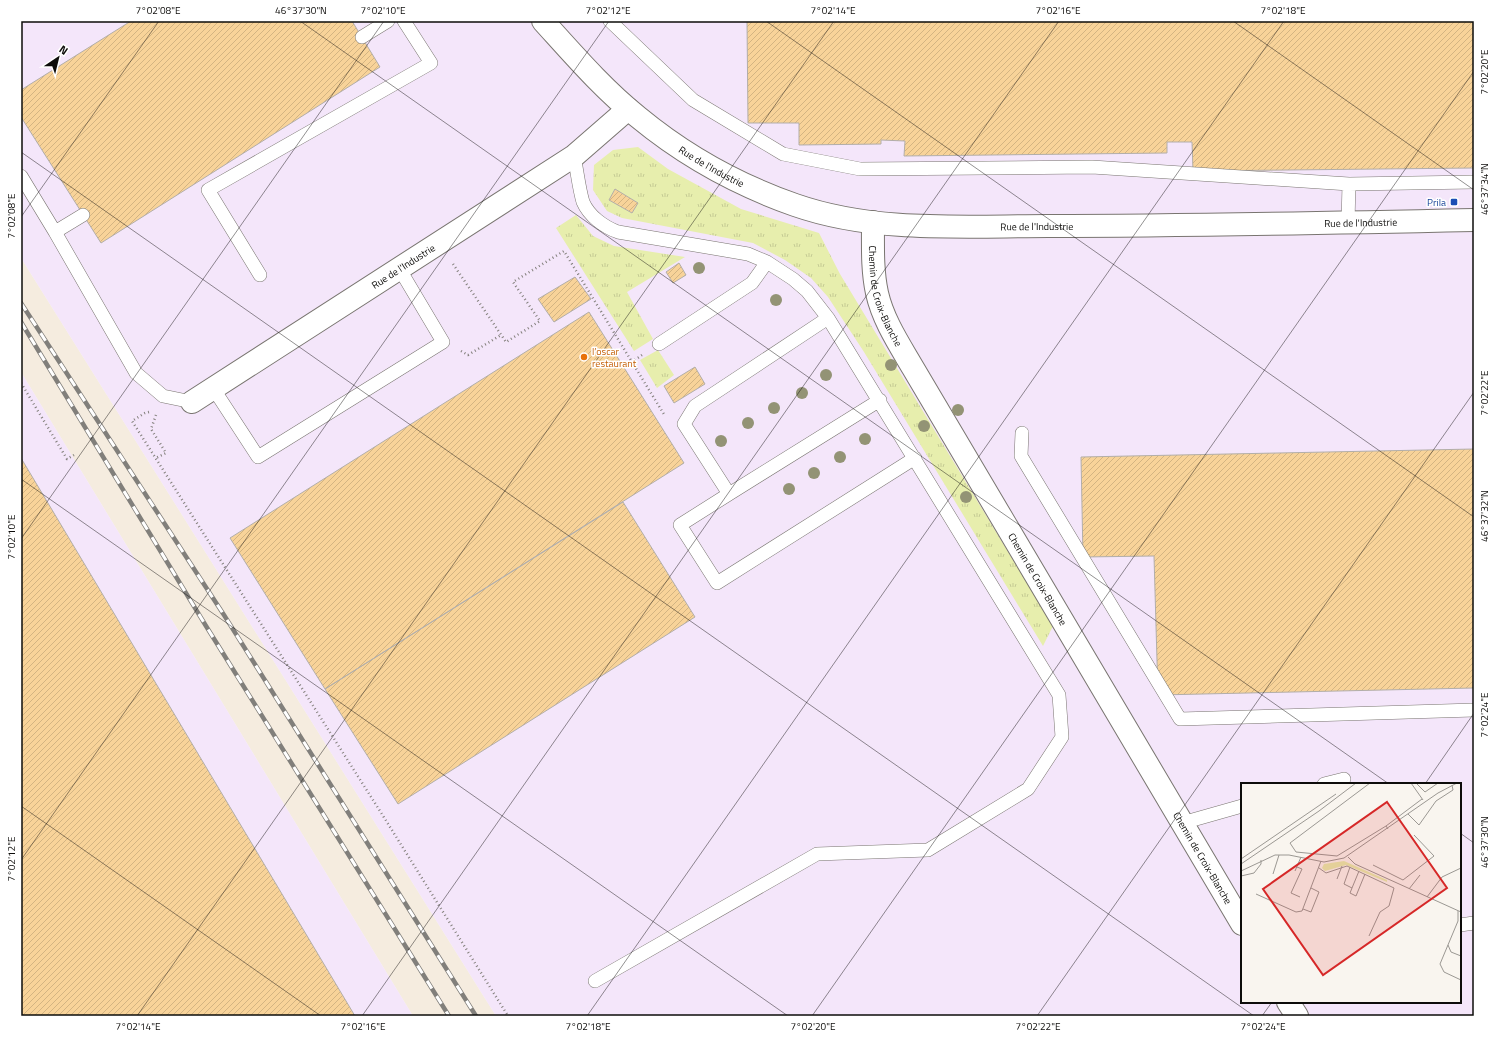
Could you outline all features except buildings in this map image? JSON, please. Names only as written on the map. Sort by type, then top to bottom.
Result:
[{"type":"street","name":"Rue de l'Industrie","points":[[543,21],[602,85],[628,109],[680,148],[740,182],[796,205],[832,216],[873,222],[930,226],[1195,226],[1474,220]]},
{"type":"street","name":"Rue de l'Industrie","points":[[192,402],[574,156],[628,109]]},
{"type":"street","name":"Chemin de Croix-Blanche","points":[[873,222],[873,268],[877,294],[886,320],[921,382],[1241,922]]},
{"type":"street","points":[[1289,1003],[1297,1016]]},
{"type":"lane","points":[[362,37],[388,21]]},
{"type":"lane","points":[[260,275],[208,190],[430,63],[404,21]]},
{"type":"lane","points":[[610,21],[693,100],[783,154],[860,169],[1092,167],[1349,184],[1474,182]]},
{"type":"lane","points":[[574,156],[584,203],[595,218],[607,228],[618,232],[748,254],[767,262],[807,290],[828,318],[880,400],[1059,695],[1062,737],[1028,789],[928,850],[817,854],[595,981]]},
{"type":"lane","points":[[21,176],[136,373],[163,396],[192,402]]},
{"type":"lane","points":[[1348,222],[1349,184]]},
{"type":"lane","points":[[55,232],[83,215]]},
{"type":"lane","points":[[659,344],[752,284],[767,262]]},
{"type":"lane","points":[[213,388],[258,457],[443,342],[400,268]]},
{"type":"lane","points":[[729,494],[684,424],[696,406],[828,318]]},
{"type":"lane","points":[[880,400],[680,525],[717,583],[915,458]]},
{"type":"lane","points":[[1022,433],[1020,456],[1180,720],[1474,710]]},
{"type":"lane","points":[[1328,783],[1344,779]]},
{"type":"lane","points":[[1182,823],[1241,806]]},
{"type":"lane","points":[[1461,925],[1474,923]]},
{"type":"path","points":[[449,259],[506,342],[540,321],[513,282],[564,251],[667,420],[684,424]]},
{"type":"path","points":[[443,342],[468,355],[501,336]]},
{"type":"path","points":[[632,362],[659,344]]},
{"type":"path","points":[[21,383],[67,459],[74,455]]},
{"type":"path","points":[[156,458],[166,453],[151,429],[157,412],[145,413],[132,421],[376,804],[508,1016]]},
{"type":"shaded area","points":[[21,21],[1474,21],[1474,1016],[496,1016],[21,258]]},
{"type":"shaded area","points":[[21,258],[496,1016],[413,1016],[21,372]]},
{"type":"shaded area","points":[[21,372],[413,1016],[21,1016]]},
{"type":"green space","points":[[638,147],[668,169],[741,209],[819,233],[840,274],[1053,626],[1043,646],[864,352],[828,297],[811,278],[785,260],[753,243],[622,218],[607,211],[593,190],[594,165],[613,150]]},
{"type":"green space","points":[[576,215],[593,236],[614,246],[685,257],[627,292],[653,339],[634,351],[556,228]]},
{"type":"green space","points":[[658,350],[674,375],[657,388],[640,360]]},
{"type":"railway","points":[[21,303],[224,615],[476,1016]]},
{"type":"railway","points":[[21,322],[206,626],[449,1016]]},
{"type":"place","name":"Prila","points":[[1454,202]]},
{"type":"place","name":"l’oscar restaurant","points":[[584,357]]}]
